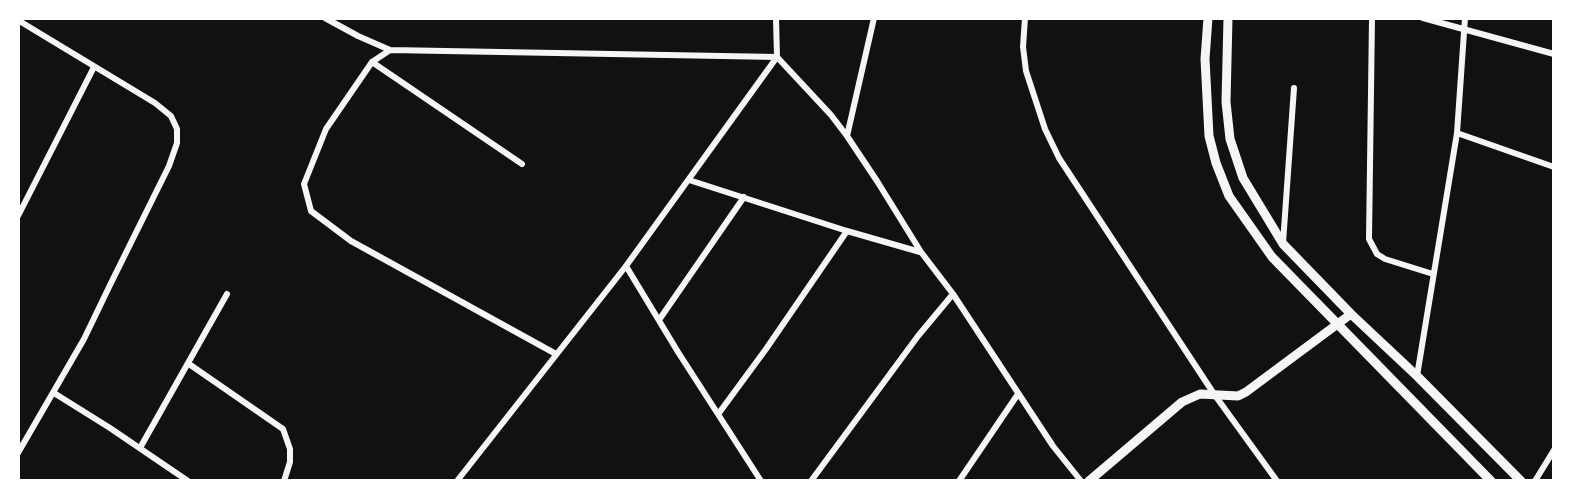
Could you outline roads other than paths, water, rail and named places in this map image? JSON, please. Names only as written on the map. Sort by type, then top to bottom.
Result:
[{"type":"street","points":[[325,18],[390,50],[777,57],[831,115],[847,136],[878,181],[921,252],[953,294],[1053,446],[1081,481]]},
{"type":"street","points":[[457,481],[626,266],[777,57],[776,18]]},
{"type":"street","points":[[847,136],[874,18]]},
{"type":"street","points":[[1025,18],[1023,47],[1026,71],[1045,129],[1059,158],[1214,394],[1277,481]]},
{"type":"street","points":[[1208,18],[1205,59],[1209,136],[1216,163],[1229,196],[1272,256],[1491,481]]},
{"type":"street","points":[[1228,18],[1226,102],[1230,139],[1243,178],[1283,243],[1351,314],[1417,376],[1521,481]]},
{"type":"street","points":[[1372,18],[1369,239],[1377,254],[1385,259],[1433,274]]},
{"type":"street","points":[[1423,18],[1554,54]]},
{"type":"street","points":[[1417,376],[1457,134],[1465,18]]},
{"type":"street","points":[[18,453],[39,414],[54,393],[102,302],[169,166],[177,143],[177,129],[171,116],[164,110],[21,22]]},
{"type":"street","points":[[390,50],[372,62],[326,129],[304,184],[311,211],[351,242],[556,354]]},
{"type":"street","points":[[372,62],[522,164]]},
{"type":"street","points":[[18,216],[94,67]]},
{"type":"street","points":[[1283,243],[1294,88]]},
{"type":"street","points":[[1457,134],[1554,167]]},
{"type":"street","points":[[689,180],[847,231],[921,252]]},
{"type":"street","points":[[659,320],[744,197]]},
{"type":"street","points":[[718,413],[766,349],[847,231]]},
{"type":"street","points":[[626,266],[761,481]]},
{"type":"street","points":[[140,448],[227,294]]},
{"type":"street","points":[[811,481],[918,336],[953,294]]},
{"type":"street","points":[[1089,481],[1182,402],[1200,394],[1238,396],[1246,393],[1351,314]]},
{"type":"street","points":[[189,364],[283,429],[290,449],[290,462],[284,481]]},
{"type":"street","points":[[54,393],[188,481]]},
{"type":"street","points":[[959,481],[1018,394]]},
{"type":"street","points":[[1535,481],[1554,450]]}]
